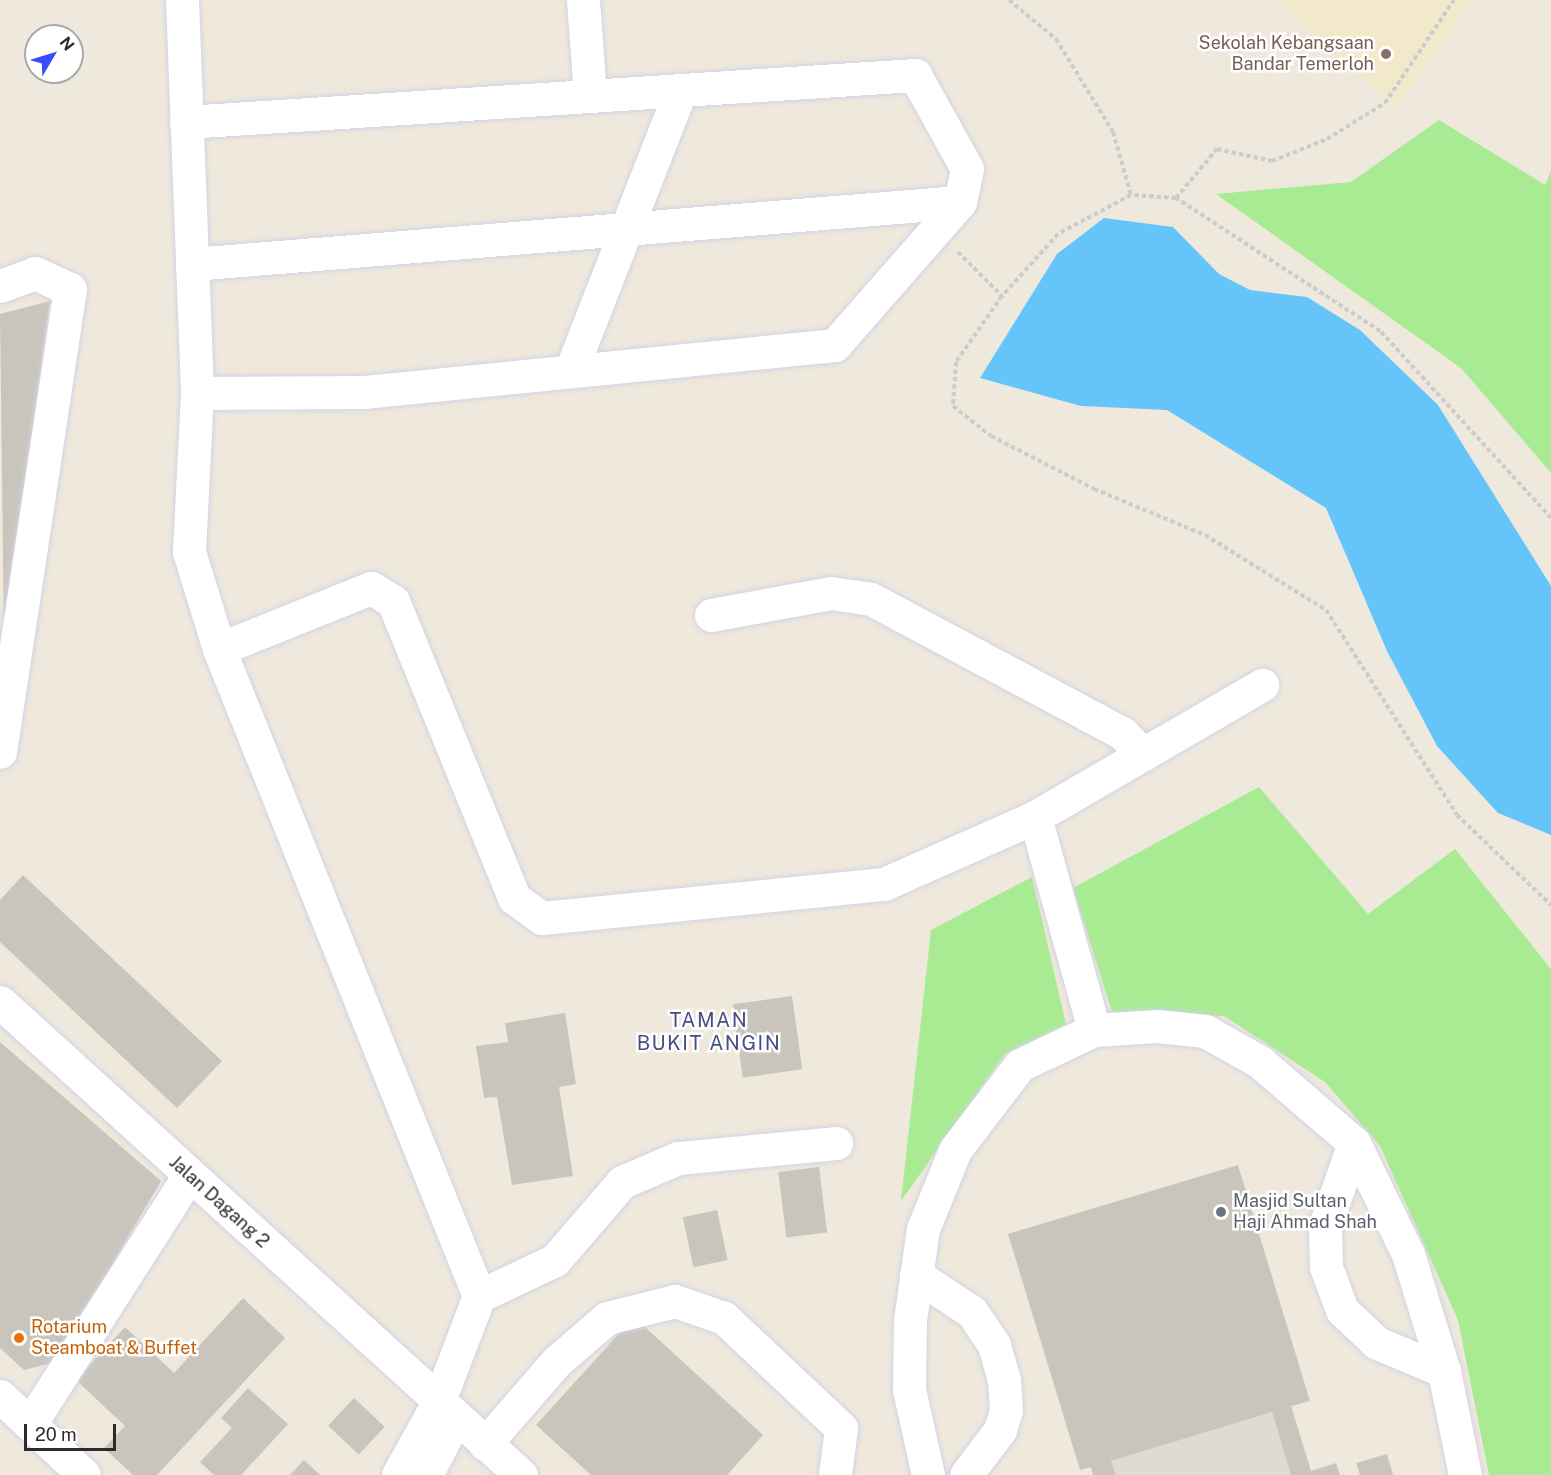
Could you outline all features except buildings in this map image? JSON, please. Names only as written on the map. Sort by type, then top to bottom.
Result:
[{"type":"street","points":[[182,0],[197,393],[189,552],[219,650],[479,1296],[426,1475]]},
{"type":"street","points":[[583,0],[590,96]]},
{"type":"street","points":[[186,122],[915,75],[966,169],[960,202],[835,345],[365,392],[197,393]]},
{"type":"street","points":[[571,370],[624,230],[681,90]]},
{"type":"street","points":[[192,264],[960,202]]},
{"type":"street","points":[[0,286],[35,273],[70,289],[7,668],[0,752]]},
{"type":"street","points":[[219,650],[371,588],[393,602],[514,898],[542,918],[884,884],[1035,817],[1262,685]]},
{"type":"street","points":[[711,615],[831,593],[871,599],[1122,733],[1143,754]]},
{"type":"street","points":[[1035,817],[1094,1030]]},
{"type":"street","name":"Jalan Dagang 2","points":[[0,1002],[484,1444],[521,1475]]},
{"type":"street","points":[[928,1475],[909,1389],[916,1275],[923,1229],[970,1125],[1020,1065],[1094,1030],[1158,1026],[1205,1031],[1260,1062],[1354,1143],[1408,1254],[1444,1371],[1465,1475]]},
{"type":"street","points":[[479,1296],[555,1260],[622,1182],[678,1158],[836,1143]]},
{"type":"street","points":[[1354,1143],[1325,1226],[1326,1267],[1342,1310],[1377,1343],[1444,1371]]},
{"type":"street","points":[[30,1424],[189,1175]]},
{"type":"street","points":[[916,1275],[972,1312],[994,1345],[1004,1380],[1006,1410],[1000,1430],[966,1475]]},
{"type":"street","points":[[484,1444],[556,1362],[607,1318],[675,1301],[724,1318],[841,1428],[835,1475]]},
{"type":"street","points":[[0,1396],[84,1475]]},
{"type":"street","points":[[398,1475],[447,1409]]},
{"type":"path","points":[[1009,0],[1056,39],[1113,132],[1131,195]]},
{"type":"path","points":[[1176,198],[1217,148],[1272,161],[1327,139],[1384,103],[1454,0]]},
{"type":"path","points":[[1551,518],[1380,332],[1176,198],[1131,195],[1058,234],[1002,296],[956,363],[953,406],[991,436],[1094,489],[1206,535],[1326,610],[1457,815],[1551,905]]},
{"type":"path","points":[[935,228],[1002,296]]},
{"type":"shaded area","name":"Sekolah Kebangsaan Bandar Temerloh","points":[[1276,0],[1472,0],[1397,107]]},
{"type":"shaded area","points":[[1272,1412],[1291,1475],[1116,1475],[1111,1461]]},
{"type":"green space","points":[[1439,120],[1545,185],[1551,171],[1551,473],[1461,368],[1216,194],[1351,182]]},
{"type":"green space","points":[[1259,787],[1368,914],[1455,849],[1551,969],[1551,1475],[1489,1475],[1458,1320],[1380,1146],[1325,1082],[1224,1016],[1112,1012],[1073,888]]},
{"type":"green space","points":[[1032,877],[1066,1024],[1005,1054],[901,1201],[931,930]]},
{"type":"water","points":[[1104,218],[1173,227],[1219,274],[1250,290],[1307,297],[1360,330],[1438,405],[1551,586],[1551,835],[1498,813],[1437,746],[1387,651],[1326,508],[1167,410],[1081,406],[980,378],[1057,254]]},
{"type":"place","name":"Sekolah Kebangsaan Bandar Temerloh","points":[[1386,54]]},
{"type":"place","name":"Masjid Sultan Haji Ahmad Shah","points":[[1221,1212]]},
{"type":"place","name":"Rotarium Steamboat & Buffet","points":[[19,1338]]},
{"type":"district","name":"TAMAN BUKIT ANGIN","points":[[709,1032]]}]
